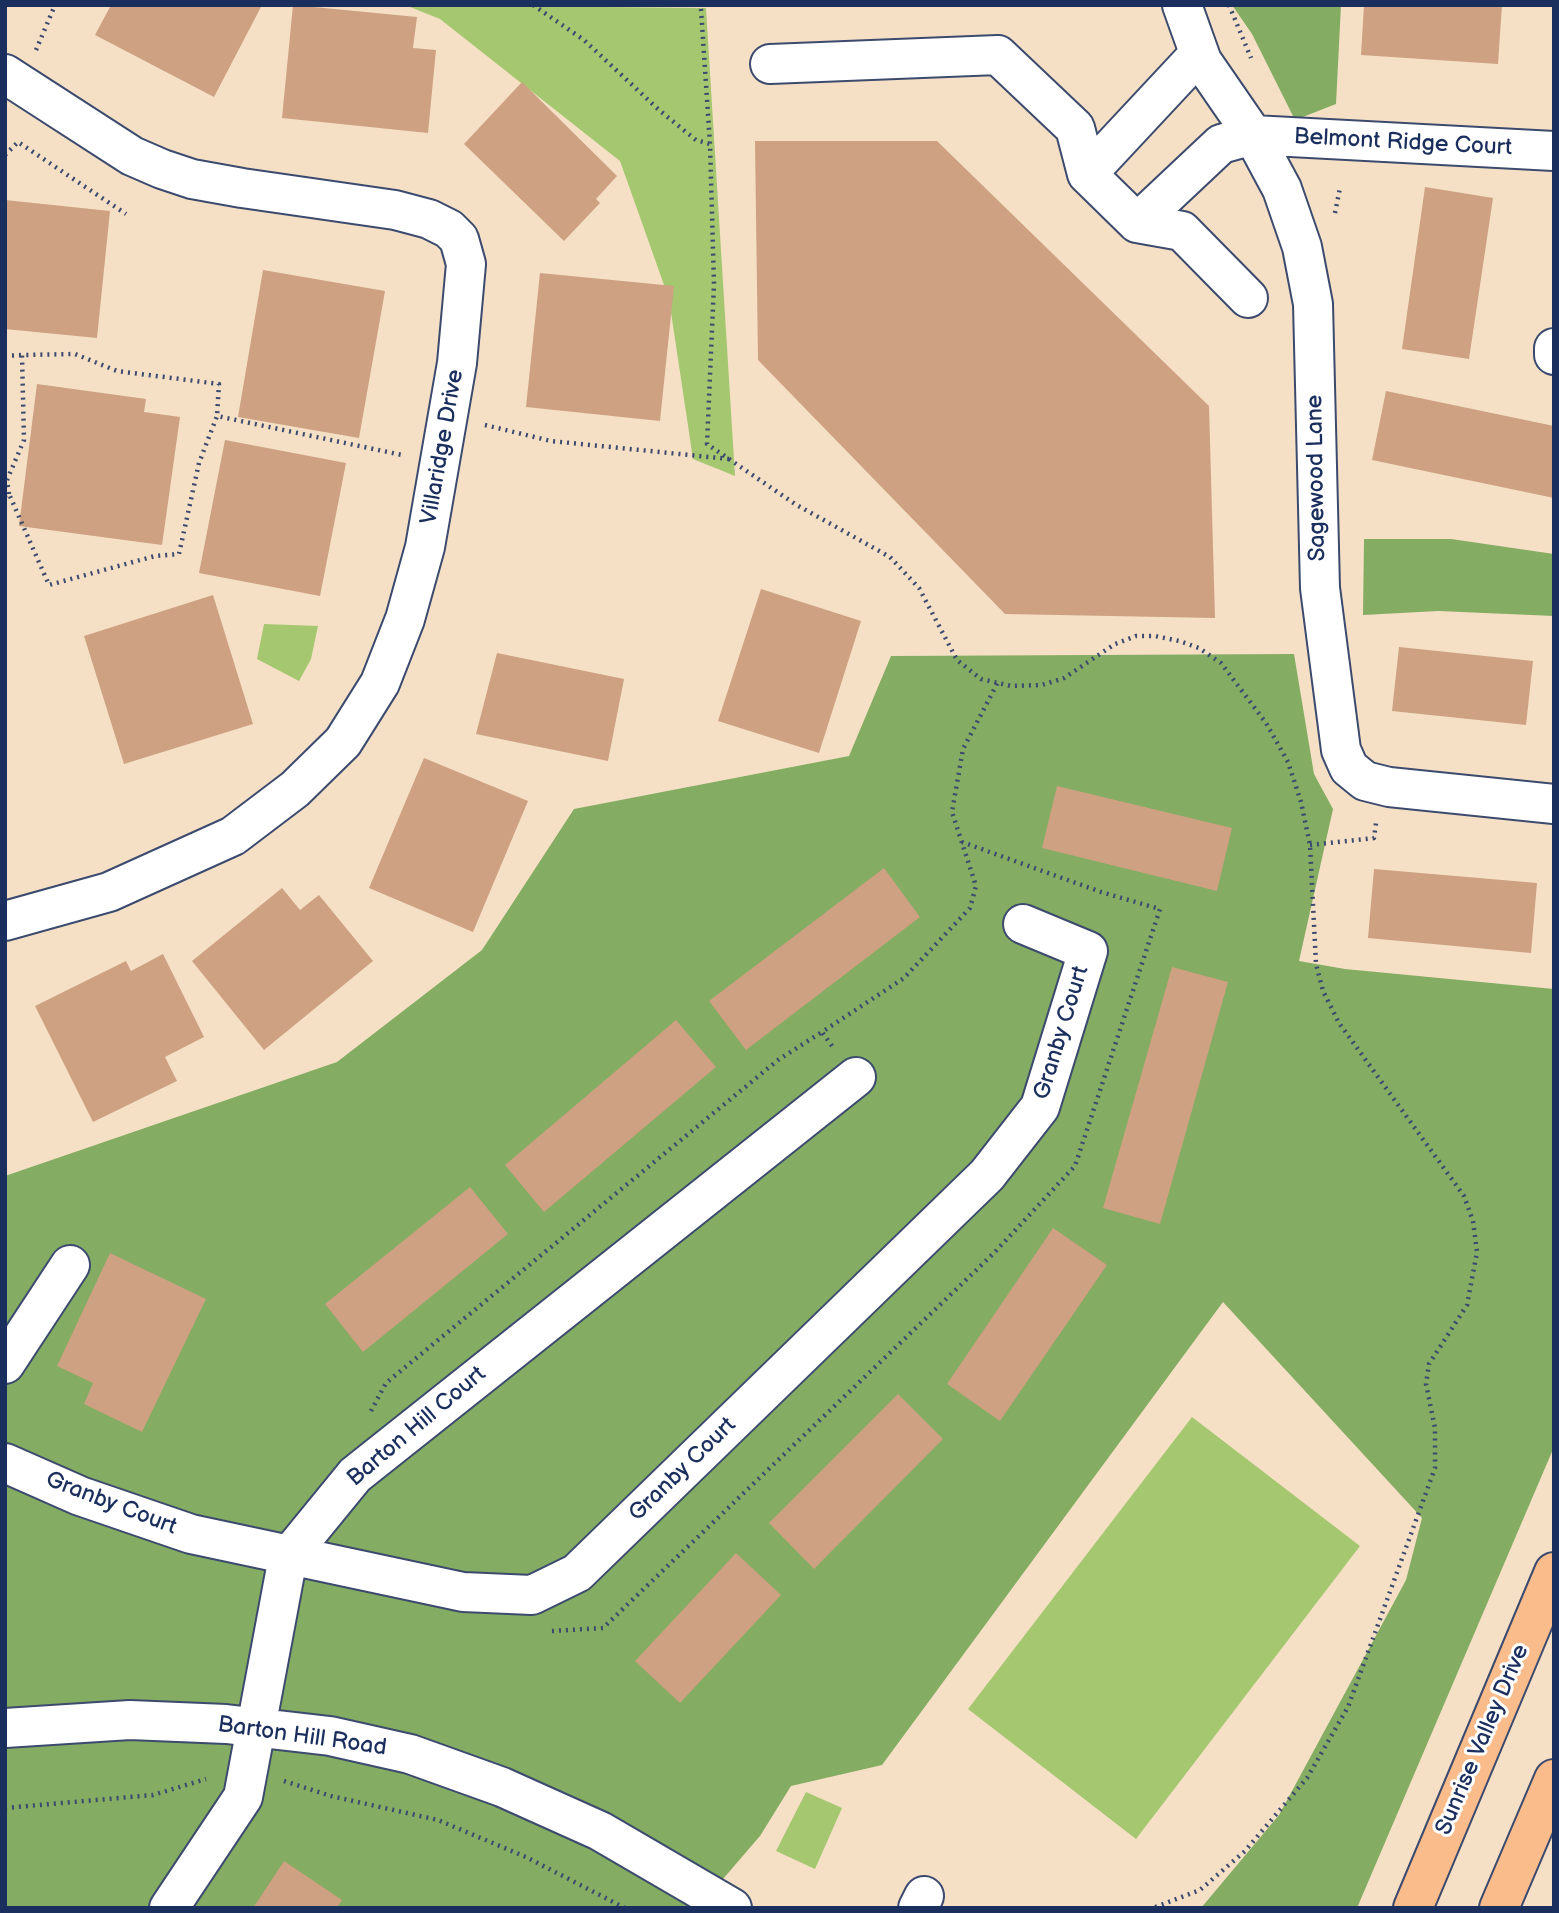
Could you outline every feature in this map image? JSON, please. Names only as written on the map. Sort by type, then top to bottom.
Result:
[{"type":"main road","name":"Sunrise Valley Drive","points":[[1413,1908],[1554,1572]]},
{"type":"main road","points":[[1499,1908],[1554,1779]]},
{"type":"street","name":"Sagewood Lane","points":[[1182,5],[1199,54],[1253,135],[1282,189],[1302,247],[1313,304],[1320,588],[1341,750],[1349,768],[1365,781],[1389,787],[1554,804]]},
{"type":"street","points":[[1087,174],[1199,54]]},
{"type":"street","points":[[771,64],[998,55],[1075,128],[1087,174],[1137,223],[1182,231],[1248,298]]},
{"type":"street","name":"Villaridge Drive","points":[[5,74],[132,156],[162,169],[192,179],[395,210],[429,219],[449,229],[459,239],[466,264],[457,363],[425,547],[405,620],[380,682],[343,743],[295,789],[233,836],[109,892],[5,922]]},
{"type":"street","points":[[1137,223],[1221,144],[1253,135]]},
{"type":"street","name":"Belmont Ridge Court","points":[[1253,135],[1554,151]]},
{"type":"street","points":[[1554,348],[1554,355]]},
{"type":"street","name":"Granby Court","points":[[5,1463],[80,1496],[191,1534],[288,1557],[463,1592],[533,1595],[577,1573],[987,1175],[1040,1107],[1088,951],[1023,924]]},
{"type":"street","name":"Barton Hill Court","points":[[169,1908],[243,1797],[288,1557],[355,1475],[856,1077]]},
{"type":"street","points":[[5,1364],[70,1265]]},
{"type":"street","name":"Barton Hill Road","points":[[5,1728],[130,1720],[255,1727],[330,1736],[410,1754],[502,1787],[600,1831],[732,1908]]},
{"type":"path","points":[[533,5],[584,40],[696,140],[710,144]]},
{"type":"path","points":[[1229,5],[1252,60]]},
{"type":"path","points":[[701,9],[710,144],[714,284],[707,444],[796,504],[890,557],[919,589],[957,660],[981,678],[1012,686],[1042,685],[1064,678],[1115,643],[1136,636],[1155,636],[1199,648],[1221,663],[1266,723],[1288,762],[1301,802],[1310,845],[1316,964],[1323,991],[1339,1023],[1464,1196],[1473,1222],[1477,1252],[1467,1305],[1429,1364],[1426,1384],[1436,1428],[1435,1468],[1348,1707],[1307,1777],[1245,1852],[1200,1890],[1153,1908]]},
{"type":"path","points":[[5,155],[18,142],[127,214]]},
{"type":"path","points":[[5,356],[22,355],[75,354],[117,371],[219,384],[217,416],[199,463],[179,554],[155,556],[49,585],[7,495],[7,480],[24,440],[22,355]]},
{"type":"path","points":[[217,416],[412,457]]},
{"type":"path","points":[[477,423],[551,441],[730,459]]},
{"type":"path","points":[[366,1419],[386,1383],[778,1060],[904,978],[970,908],[976,886],[952,812],[963,749],[998,682]]},
{"type":"path","points":[[1310,845],[1374,838]]},
{"type":"path","points":[[962,842],[1035,867]]},
{"type":"path","points":[[822,1032],[856,1077]]},
{"type":"path","points":[[5,1808],[153,1795],[182,1789],[220,1770],[248,1772],[275,1777],[331,1796],[438,1820],[526,1857],[625,1908]]},
{"type":"green space","points":[[405,5],[706,8],[735,476],[693,459],[669,299],[620,161],[440,19]]},
{"type":"green space","points":[[1232,5],[1341,5],[1336,104],[1295,120],[1252,34]]},
{"type":"green space","points":[[1364,539],[1451,539],[1554,554],[1554,616],[1438,611],[1363,615]]},
{"type":"green space","points":[[264,624],[318,626],[311,659],[299,681],[257,659]]},
{"type":"green space","points":[[1294,654],[1314,774],[1333,809],[1299,961],[1345,969],[1554,989],[1554,1447],[1357,1908],[1201,1908],[1279,1815],[1406,1580],[1422,1518],[1223,1302],[882,1765],[791,1786],[760,1836],[698,1908],[5,1908],[5,1176],[337,1062],[482,950],[574,809],[849,756],[891,656]]},
{"type":"green space","points":[[1192,1417],[1360,1546],[1136,1839],[968,1709]]},
{"type":"green space","points":[[806,1792],[842,1808],[815,1869],[776,1851]]},
{"type":"building","points":[[111,5],[262,5],[214,97],[95,35]]},
{"type":"building","points":[[293,5],[417,17],[413,48],[436,50],[428,133],[282,118]]},
{"type":"building","points":[[1364,5],[1502,5],[1498,64],[1361,55]]},
{"type":"building","points":[[522,82],[617,176],[596,199],[600,203],[564,241],[464,144]]},
{"type":"building","points":[[755,141],[937,141],[1209,406],[1215,618],[1005,614],[758,360]]},
{"type":"building","points":[[1425,187],[1493,198],[1469,359],[1402,349]]},
{"type":"building","points":[[5,200],[110,211],[97,338],[5,329]]},
{"type":"building","points":[[263,270],[385,291],[359,438],[238,417]]},
{"type":"building","points":[[540,273],[674,286],[660,421],[526,407]]},
{"type":"building","points":[[37,384],[146,399],[144,412],[180,417],[162,545],[19,526]]},
{"type":"building","points":[[1386,391],[1554,426],[1554,498],[1372,460]]},
{"type":"building","points":[[225,440],[346,463],[320,596],[199,573]]},
{"type":"building","points":[[761,589],[861,621],[819,753],[718,721]]},
{"type":"building","points":[[213,595],[253,724],[124,764],[84,636]]},
{"type":"building","points":[[1399,647],[1533,661],[1526,725],[1392,711]]},
{"type":"building","points":[[497,653],[624,679],[608,761],[476,734]]},
{"type":"building","points":[[424,758],[528,801],[473,932],[369,888]]},
{"type":"building","points":[[1057,786],[1232,828],[1217,891],[1042,848]]},
{"type":"building","points":[[884,868],[920,917],[746,1050],[709,1001]]},
{"type":"building","points":[[1374,869],[1537,883],[1531,953],[1368,938]]},
{"type":"building","points":[[282,888],[300,910],[319,895],[373,961],[264,1050],[192,961]]},
{"type":"building","points":[[163,954],[204,1037],[165,1057],[177,1081],[93,1122],[35,1006],[126,961],[131,971]]},
{"type":"building","points":[[1172,967],[1228,982],[1160,1224],[1103,1208]]},
{"type":"building","points":[[676,1020],[716,1067],[544,1212],[505,1165]]},
{"type":"building","points":[[470,1187],[508,1234],[363,1352],[325,1304]]},
{"type":"building","points":[[1053,1228],[1107,1265],[1000,1421],[947,1384]]},
{"type":"building","points":[[110,1253],[206,1299],[142,1432],[84,1404],[93,1383],[57,1366]]},
{"type":"building","points":[[898,1394],[943,1439],[814,1569],[769,1523]]},
{"type":"building","points":[[736,1553],[781,1595],[680,1703],[635,1661]]},
{"type":"building","points":[[284,1861],[342,1900],[337,1908],[253,1908]]}]
